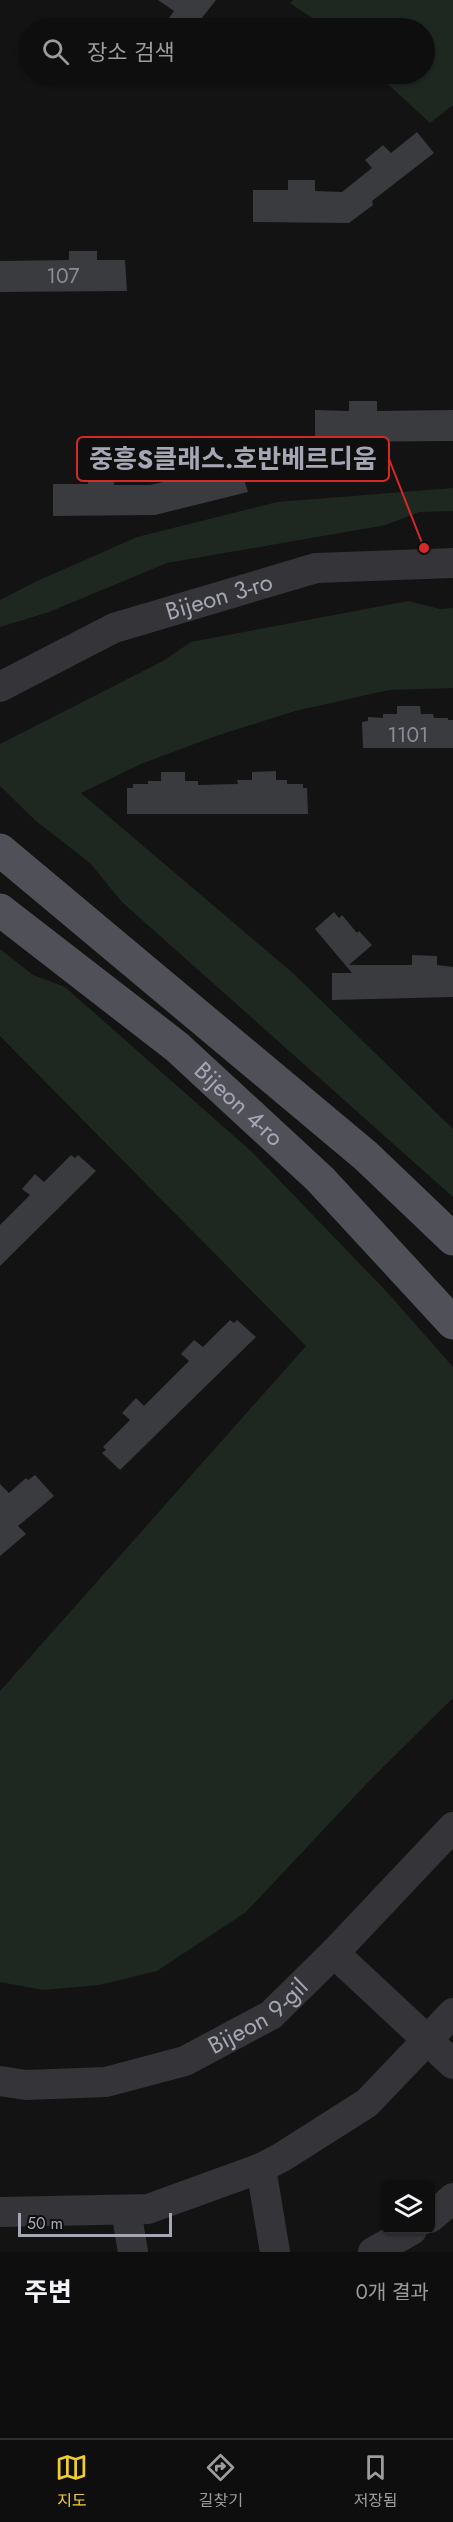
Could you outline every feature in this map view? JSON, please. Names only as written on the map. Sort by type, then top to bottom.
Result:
[{"type":"main road","name":"Bijeon 4-ro","points":[[0,850],[366,1156],[453,1239]]},
{"type":"main road","name":"Bijeon 4-ro","points":[[0,910],[177,1047],[320,1179],[453,1323]]},
{"type":"street","name":"Bijeon 3-ro","points":[[0,687],[114,628],[316,568],[453,563]]},
{"type":"street","name":"Bijeon 9-gil","points":[[0,2081],[26,2085],[106,2082],[185,2061],[271,2015],[334,1953],[453,1827]]},
{"type":"street","points":[[334,1953],[453,2064]]},
{"type":"street","points":[[0,2212],[148,2209],[261,2168],[367,2103],[453,2013]]},
{"type":"street","points":[[261,2168],[275,2252]]},
{"type":"street","points":[[435,2214],[453,2198]]},
{"type":"street","points":[[126,2210],[133,2252]]},
{"type":"street","points":[[373,2252],[404,2234]]},
{"type":"shaded area","points":[[294,0],[453,0],[453,105],[430,123],[388,84],[435,84],[435,18],[312,18],[290,3]]},
{"type":"shaded area","points":[[453,488],[453,511],[419,512],[386,525],[167,563],[49,612],[0,627],[0,600],[137,537],[277,502]]},
{"type":"shaded area","points":[[408,601],[440,609],[453,608],[453,688],[389,690],[295,711],[213,737],[141,764],[81,793],[294,974],[453,1129],[453,1197],[122,902],[90,863],[36,821],[0,786],[0,744],[163,661],[191,642]]},
{"type":"shaded area","points":[[0,949],[33,975],[65,987],[252,1152],[387,1292],[453,1367],[453,1698],[371,1779],[246,1912],[157,1971],[99,1985],[43,1990],[0,1982],[0,1691],[306,1346],[0,1036]]},
{"type":"building","points":[[158,0],[216,0],[202,18],[169,18],[174,11]]},
{"type":"building","points":[[417,132],[434,153],[372,201],[373,205],[349,223],[253,222],[253,190],[288,190],[288,180],[315,180],[315,191],[342,192],[372,168],[365,160],[383,145],[391,153]]},
{"type":"building","points":[[69,251],[97,251],[97,260],[125,260],[127,291],[0,292],[0,261],[69,260]]},
{"type":"building","points":[[349,401],[377,401],[377,411],[453,410],[453,441],[315,442],[315,410],[349,411]]},
{"type":"building","points":[[202,460],[205,470],[238,460],[248,492],[155,515],[53,516],[53,484],[88,484],[88,473],[115,474],[114,485],[150,485],[181,478],[178,466]]},
{"type":"building","points":[[397,706],[420,706],[421,714],[433,714],[434,718],[453,720],[453,748],[363,748],[362,722],[368,721],[368,717],[383,718],[383,714],[397,714]]},
{"type":"building","points":[[276,771],[276,780],[287,780],[287,784],[303,784],[303,788],[307,788],[308,814],[127,814],[127,788],[133,788],[133,784],[161,781],[161,772],[185,772],[185,781],[198,781],[198,785],[238,784],[237,780],[252,780],[252,772]]},
{"type":"building","points":[[334,912],[339,918],[342,915],[357,933],[359,931],[372,945],[349,965],[412,965],[412,955],[437,956],[437,965],[453,967],[453,997],[332,1000],[332,973],[352,973],[315,929]]},
{"type":"building","points":[[71,1155],[75,1158],[78,1155],[96,1171],[0,1266],[0,1225],[30,1195],[22,1189],[35,1174],[44,1182]]},
{"type":"building","points":[[230,1320],[234,1323],[237,1320],[256,1337],[120,1470],[102,1453],[106,1450],[103,1447],[130,1420],[122,1413],[136,1398],[144,1406],[189,1361],[181,1354],[194,1340],[203,1347]]},
{"type":"building","points":[[35,1475],[54,1496],[18,1526],[26,1534],[0,1556],[0,1484],[9,1493],[26,1478],[28,1480]]},
{"type":"place","name":"중흥S클래스.호반베르디움","points":[[424,548]]}]
